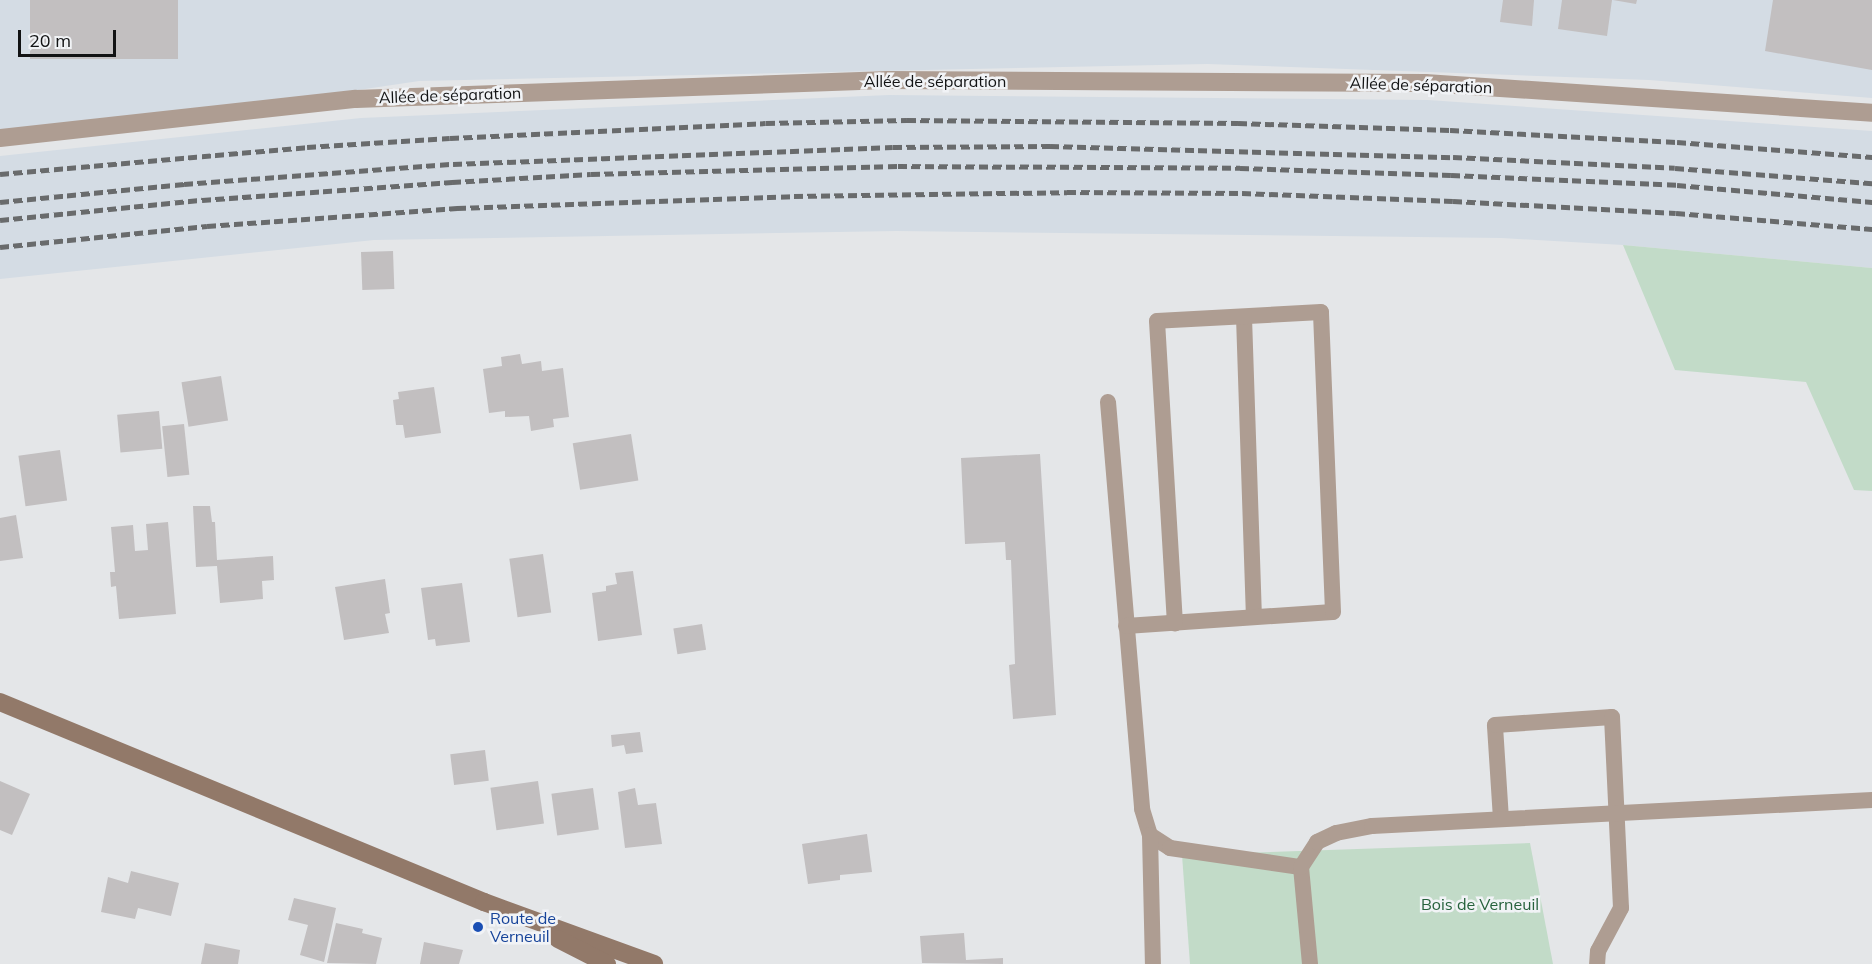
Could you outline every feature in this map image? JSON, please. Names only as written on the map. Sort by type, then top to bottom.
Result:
[{"type":"main road","points":[[0,702],[484,902],[654,964]]},
{"type":"main road","points":[[484,902],[607,964]]},
{"type":"street","name":"Allée de séparation","points":[[0,138],[356,99],[888,80],[1425,83],[1872,113]]},
{"type":"lane","points":[[1126,626],[1333,612],[1321,312],[1157,321],[1175,622]]},
{"type":"lane","points":[[1244,316],[1254,617]]},
{"type":"lane","points":[[1108,402],[1142,809],[1150,835],[1153,964]]},
{"type":"lane","points":[[1501,819],[1495,725],[1612,717],[1621,908],[1598,951],[1597,964]]},
{"type":"lane","points":[[1310,964],[1301,867],[1317,842],[1336,833],[1372,826],[1872,800]]},
{"type":"lane","points":[[1150,835],[1170,848],[1301,867]]},
{"type":"shaded area","points":[[0,0],[1872,0],[1872,98],[1649,80],[1207,64],[419,81],[0,143]]},
{"type":"shaded area","points":[[889,95],[1428,100],[1872,131],[1872,268],[1623,245],[1502,238],[897,231],[374,240],[0,279],[0,156],[361,118]]},
{"type":"green space","points":[[1623,245],[1872,268],[1872,491],[1854,490],[1806,382],[1675,370]]},
{"type":"green space","name":"Bois de Verneuil","points":[[1530,843],[1553,964],[1190,964],[1182,855]]},
{"type":"building","points":[[30,0],[178,0],[178,59],[30,59]]},
{"type":"building","points":[[1503,0],[1534,0],[1532,26],[1500,22]]},
{"type":"building","points":[[1562,0],[1612,0],[1607,36],[1558,29]]},
{"type":"building","points":[[1613,0],[1637,0],[1636,4]]},
{"type":"building","points":[[1773,0],[1872,0],[1872,70],[1765,51]]},
{"type":"building","points":[[393,251],[394,289],[362,290],[361,252]]},
{"type":"building","points":[[520,354],[522,364],[541,361],[542,371],[563,368],[569,417],[553,419],[554,427],[531,431],[529,416],[505,417],[505,411],[489,413],[483,369],[502,366],[501,357]]},
{"type":"building","points":[[221,376],[228,420],[189,427],[181,382]]},
{"type":"building","points":[[434,387],[441,433],[405,438],[403,425],[396,425],[393,400],[399,399],[398,392]]},
{"type":"building","points":[[159,411],[162,449],[120,453],[117,415]]},
{"type":"building","points":[[184,424],[189,475],[167,477],[162,426]]},
{"type":"building","points":[[631,434],[638,480],[580,490],[573,443]]},
{"type":"building","points":[[60,450],[67,501],[26,506],[18,456]]},
{"type":"building","points":[[1040,454],[1056,715],[1013,719],[1009,665],[1015,664],[1011,560],[1006,560],[1005,542],[965,544],[961,458]]},
{"type":"building","points":[[193,506],[210,506],[212,522],[215,522],[217,560],[273,556],[274,580],[262,581],[263,599],[220,603],[217,566],[196,567]]},
{"type":"building","points":[[16,515],[23,558],[0,561],[0,518]]},
{"type":"building","points":[[168,522],[176,614],[119,619],[116,586],[111,587],[110,572],[115,572],[111,527],[133,525],[135,551],[148,550],[146,524]]},
{"type":"building","points":[[543,554],[551,612],[518,617],[509,559]]},
{"type":"building","points":[[633,571],[642,635],[598,641],[592,593],[606,591],[606,586],[617,584],[615,573]]},
{"type":"building","points":[[385,579],[390,613],[385,614],[389,633],[344,640],[335,587]]},
{"type":"building","points":[[462,583],[470,642],[436,646],[435,639],[428,640],[421,588]]},
{"type":"building","points":[[702,624],[706,650],[677,654],[673,629]]},
{"type":"building","points":[[640,732],[643,752],[626,754],[624,745],[612,747],[611,735]]},
{"type":"building","points":[[485,750],[489,781],[454,785],[450,754]]},
{"type":"building","points":[[0,781],[30,794],[12,835],[0,830]]},
{"type":"building","points":[[538,781],[544,824],[496,830],[490,788]]},
{"type":"building","points":[[593,788],[599,830],[557,835],[551,794]]},
{"type":"building","points":[[635,788],[638,805],[656,803],[662,844],[625,848],[618,792]]},
{"type":"building","points":[[867,834],[872,872],[840,875],[840,880],[808,884],[802,844]]},
{"type":"building","points":[[131,871],[179,883],[171,916],[138,908],[135,919],[101,912],[108,877],[128,883]]},
{"type":"building","points":[[294,898],[336,908],[324,962],[300,955],[308,925],[288,920]]},
{"type":"building","points":[[336,923],[363,929],[362,933],[382,938],[376,964],[327,963]]},
{"type":"building","points":[[964,933],[966,960],[1003,958],[1003,964],[922,963],[920,936]]},
{"type":"building","points":[[424,942],[463,950],[459,964],[420,964]]},
{"type":"building","points":[[205,943],[240,950],[238,964],[201,964]]},
{"type":"railway","points":[[0,174],[307,147],[450,138],[766,123],[907,120],[1238,123],[1450,130],[1677,142],[1872,157]]},
{"type":"railway","points":[[0,202],[184,184],[453,164],[893,147],[1050,146],[1453,157],[1675,168],[1872,183]]},
{"type":"railway","points":[[0,220],[202,200],[452,182],[591,174],[898,166],[1240,168],[1451,175],[1677,185],[1872,202]]},
{"type":"railway","points":[[0,247],[207,226],[457,208],[794,196],[1067,192],[1242,193],[1453,201],[1676,213],[1872,229]]},
{"type":"place","name":"Route de Verneuil","points":[[478,927]]}]
